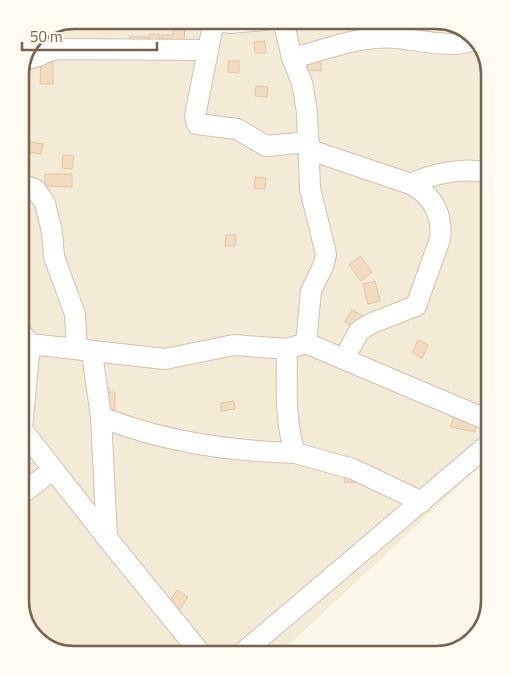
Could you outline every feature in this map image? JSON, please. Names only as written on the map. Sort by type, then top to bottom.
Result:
[{"type":"street","points":[[212,29],[195,116],[197,124],[237,129],[266,146],[309,146],[411,184],[430,197],[435,206],[441,228],[440,239],[416,306],[372,323],[360,331],[344,359]]},
{"type":"street","points":[[285,29],[292,58],[302,83],[309,146],[310,188],[326,254],[324,264],[311,291],[296,346],[287,414],[294,453]]},
{"type":"street","points":[[292,58],[371,37],[433,42],[468,42]]},
{"type":"street","points":[[31,59],[37,59],[50,50],[57,49],[208,50]]},
{"type":"street","points":[[411,184],[433,175],[481,172]]},
{"type":"street","points":[[29,187],[35,189],[45,203],[52,232],[54,257],[75,314],[102,417],[107,538]]},
{"type":"street","points":[[29,338],[85,351],[165,359],[234,345],[296,346],[344,359],[481,418]]},
{"type":"street","points":[[102,417],[135,430],[164,438],[226,449],[294,453],[353,469],[422,502]]},
{"type":"street","points":[[29,438],[195,646]]},
{"type":"street","points":[[251,646],[481,451]]},
{"type":"street","points":[[29,488],[53,470]]},
{"type":"shaded area","points":[[68,29],[439,29],[448,30],[464,38],[477,54],[481,68],[481,465],[288,646],[74,646],[59,644],[44,635],[33,621],[29,607],[29,71],[30,62],[38,46],[51,35]]},
{"type":"building","points":[[173,29],[185,29],[184,45],[161,45],[161,35],[173,35]]},
{"type":"building","points":[[149,34],[159,34],[160,45],[150,46]]},
{"type":"building","points":[[130,36],[148,37],[147,45],[129,44]]},
{"type":"building","points":[[265,41],[266,53],[255,53],[254,42]]},
{"type":"building","points":[[41,59],[53,59],[53,84],[40,84]]},
{"type":"building","points":[[228,61],[239,61],[239,73],[228,72]]},
{"type":"building","points":[[306,61],[321,62],[321,71],[306,70]]},
{"type":"building","points":[[256,86],[268,87],[267,97],[255,96]]},
{"type":"building","points":[[29,142],[43,144],[41,154],[29,152]]},
{"type":"building","points":[[63,155],[74,156],[72,169],[62,168]]},
{"type":"building","points":[[45,174],[72,174],[72,187],[45,186]]},
{"type":"building","points":[[255,177],[266,178],[265,189],[254,188]]},
{"type":"building","points":[[226,235],[236,235],[235,246],[225,246]]},
{"type":"building","points":[[360,256],[372,272],[361,281],[349,265]]},
{"type":"building","points":[[375,281],[380,301],[368,304],[363,284]]},
{"type":"building","points":[[352,310],[363,316],[356,328],[345,322]]},
{"type":"building","points":[[418,340],[428,345],[422,358],[412,353]]},
{"type":"building","points":[[104,392],[115,392],[115,410],[103,409]]},
{"type":"building","points":[[234,401],[235,409],[221,411],[221,403]]},
{"type":"building","points":[[454,414],[478,420],[475,432],[451,427]]},
{"type":"building","points":[[346,468],[357,470],[355,483],[344,482]]},
{"type":"building","points":[[177,590],[188,597],[177,614],[166,607]]}]
